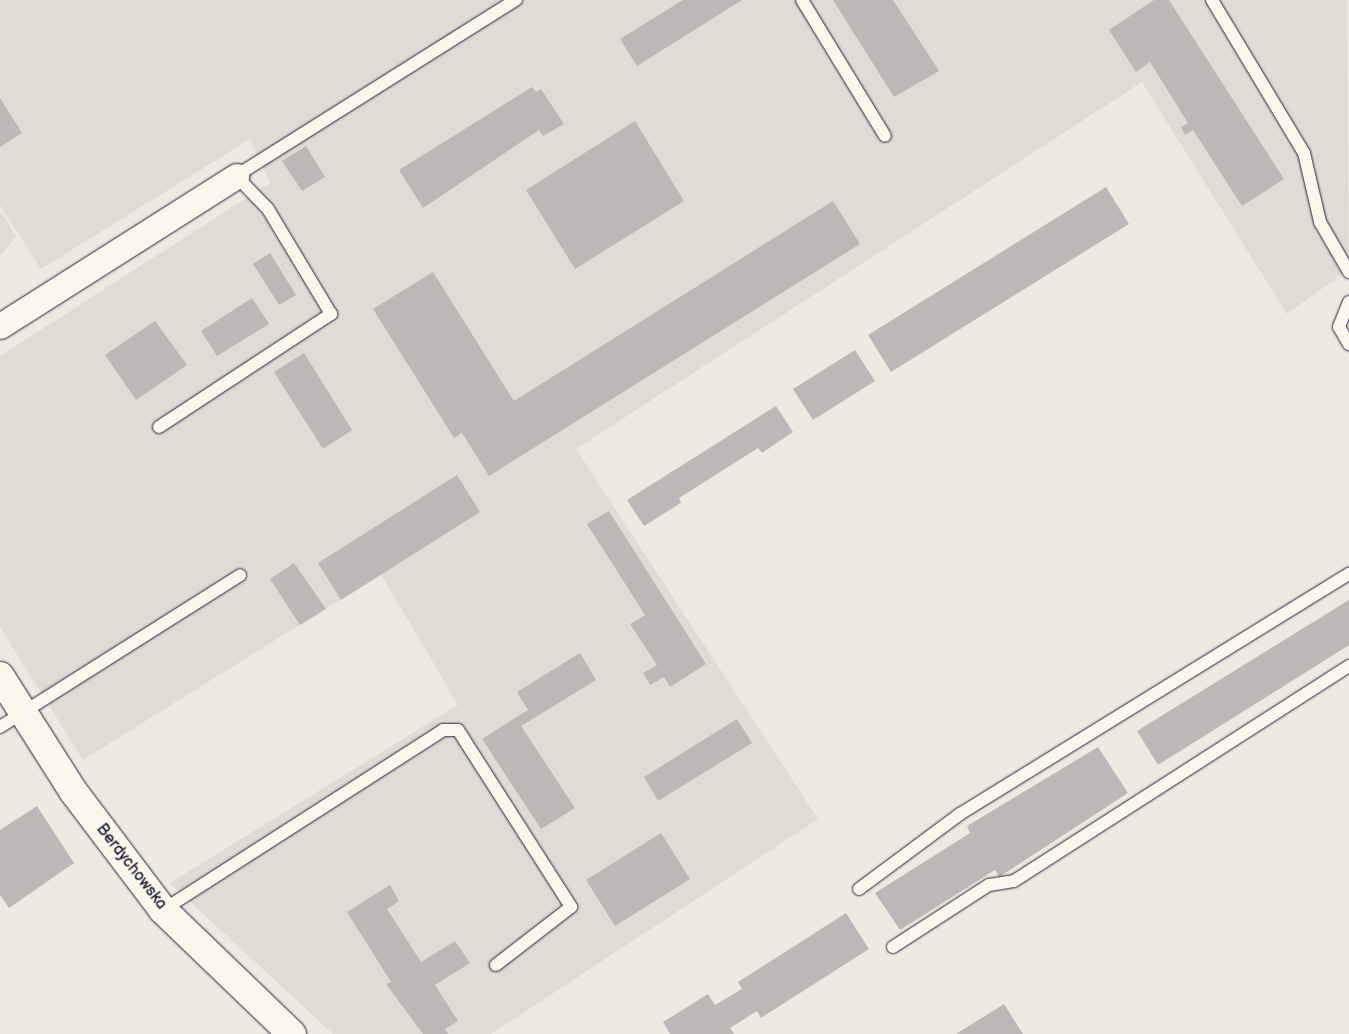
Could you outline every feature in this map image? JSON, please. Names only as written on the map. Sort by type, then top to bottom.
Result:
[{"type":"street","points":[[0,326],[236,176]]},
{"type":"street","name":"Berdychowska","points":[[0,676],[73,791],[164,910],[292,1034]]},
{"type":"lane","points":[[159,427],[331,314],[268,208],[236,176],[516,0]]},
{"type":"lane","points":[[802,0],[886,136]]},
{"type":"lane","points":[[1212,0],[1304,153],[1320,222],[1349,272]]},
{"type":"lane","points":[[1349,302],[1339,327],[1349,344]]},
{"type":"lane","points":[[859,889],[960,814],[1349,574]]},
{"type":"lane","points":[[0,727],[240,575]]},
{"type":"lane","points":[[892,947],[988,885],[1014,881],[1349,666]]},
{"type":"lane","points":[[164,910],[443,730],[458,730],[571,907],[496,965]]},
{"type":"shaded area","points":[[0,0],[1347,0],[1349,269],[1287,314],[1142,82],[576,449],[818,819],[491,1034],[333,1034],[170,883],[458,705],[381,574],[83,760],[0,627],[0,356],[270,183],[250,139],[41,269],[0,205]]},
{"type":"shaded area","points":[[0,211],[16,236],[0,256]]},
{"type":"building","points":[[683,0],[742,0],[637,66],[620,39]]},
{"type":"building","points":[[833,0],[893,0],[939,71],[894,97]]},
{"type":"building","points":[[1154,0],[1169,0],[1284,179],[1242,206],[1193,130],[1185,135],[1181,127],[1188,123],[1150,62],[1136,72],[1109,30]]},
{"type":"building","points":[[532,87],[536,92],[541,89],[564,124],[543,136],[539,130],[423,208],[399,170]]},
{"type":"building","points":[[0,98],[22,133],[0,147]]},
{"type":"building","points":[[635,121],[684,201],[575,269],[526,190]]},
{"type":"building","points":[[306,146],[325,177],[302,191],[282,161]]},
{"type":"building","points":[[1106,187],[1129,224],[891,372],[868,335]]},
{"type":"building","points":[[833,201],[860,244],[489,476],[462,433],[454,438],[373,309],[433,272],[514,401]]},
{"type":"building","points":[[270,253],[296,295],[279,305],[253,264]]},
{"type":"building","points":[[252,298],[269,324],[217,356],[201,331]]},
{"type":"building","points":[[155,321],[187,365],[136,400],[105,355]]},
{"type":"building","points":[[855,350],[875,381],[813,420],[793,389]]},
{"type":"building","points":[[304,353],[352,430],[323,449],[274,372]]},
{"type":"building","points":[[776,406],[793,432],[762,453],[758,448],[679,498],[681,503],[644,526],[627,500]]},
{"type":"building","points":[[457,475],[480,512],[341,600],[318,563]]},
{"type":"building","points":[[609,511],[706,664],[670,687],[664,677],[650,685],[643,673],[657,665],[630,624],[645,615],[587,524]]},
{"type":"building","points":[[294,563],[326,609],[300,625],[270,579]]},
{"type":"building","points":[[1349,600],[1349,645],[1158,765],[1137,731]]},
{"type":"building","points":[[580,653],[596,680],[521,726],[575,808],[541,829],[482,739],[528,710],[517,692]]},
{"type":"building","points":[[737,719],[752,743],[658,801],[644,777]]},
{"type":"building","points":[[1098,747],[1128,793],[999,877],[995,870],[900,930],[875,893],[970,833],[967,826]]},
{"type":"building","points":[[37,806],[74,863],[9,908],[0,895],[0,830]]},
{"type":"building","points":[[661,833],[690,879],[615,926],[586,880]]},
{"type":"building","points":[[390,885],[399,901],[387,909],[421,962],[455,941],[470,963],[435,985],[458,1021],[445,1029],[448,1034],[423,1034],[386,984],[391,982],[347,912]]},
{"type":"building","points":[[846,913],[869,949],[761,1018],[757,1011],[730,1028],[734,1034],[670,1034],[663,1022],[708,994],[715,1005],[742,989],[738,982]]},
{"type":"building","points":[[1004,1004],[1023,1034],[956,1034]]}]
